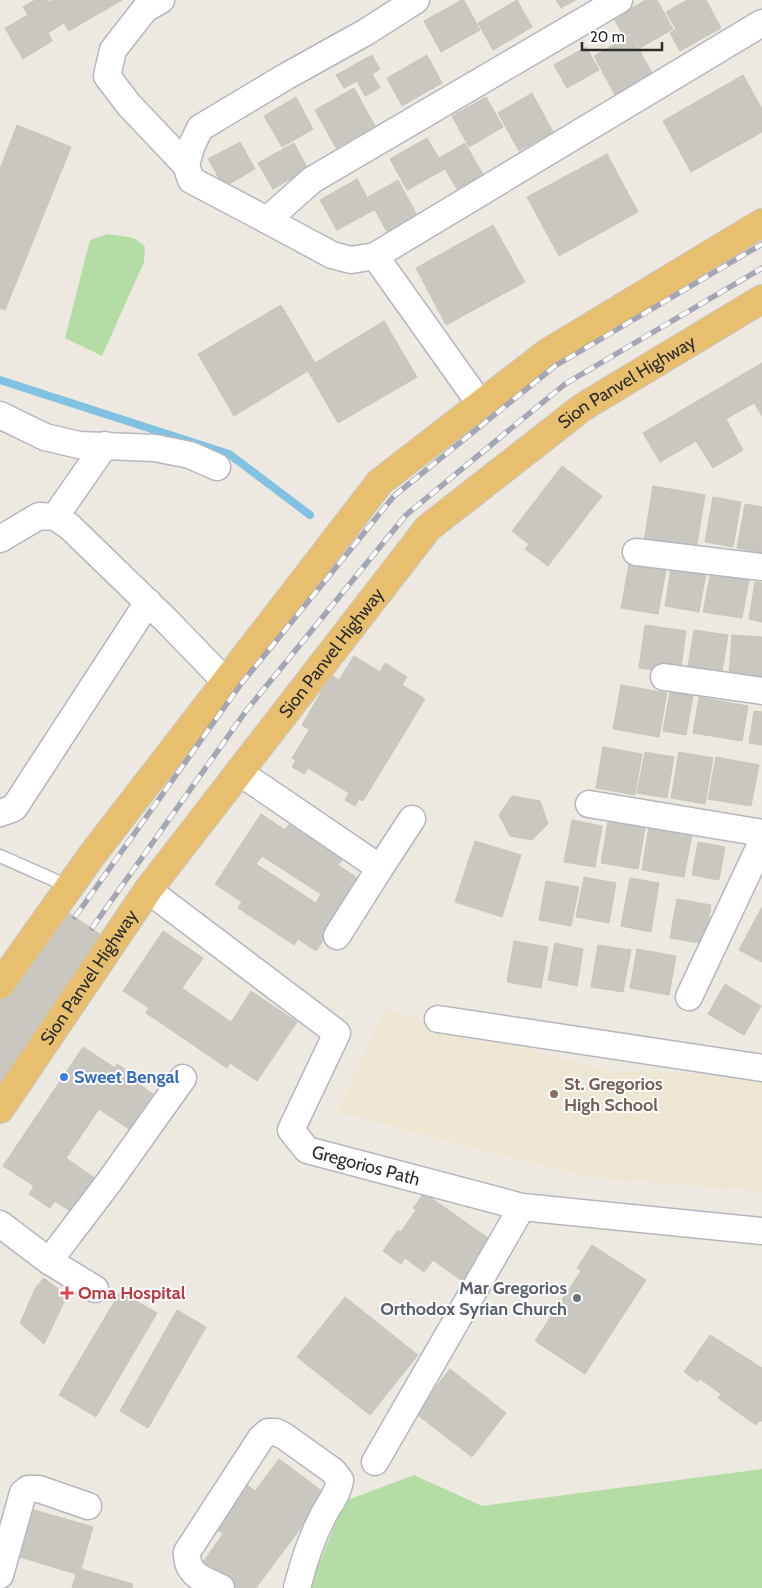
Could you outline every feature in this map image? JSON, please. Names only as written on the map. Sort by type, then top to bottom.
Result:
[{"type":"highway","points":[[0,985],[92,855],[380,482],[548,353],[762,223]]},
{"type":"highway","name":"Sion Panvel Highway","points":[[0,1109],[148,890],[428,528],[583,407],[762,299]]},
{"type":"street","points":[[161,0],[145,9],[113,50],[107,76],[129,105],[186,165],[190,180],[332,255],[351,260],[375,256],[762,23]]},
{"type":"street","points":[[186,165],[191,146],[200,128],[285,77],[366,32],[416,0]]},
{"type":"street","points":[[267,220],[312,180],[618,0]]},
{"type":"street","points":[[375,256],[481,405]]},
{"type":"street","points":[[0,415],[45,436],[79,445],[155,448],[190,455],[217,467]]},
{"type":"street","points":[[55,516],[105,445]]},
{"type":"street","points":[[0,540],[39,516],[55,516],[69,526],[148,602],[225,681]]},
{"type":"street","points":[[636,552],[762,567]]},
{"type":"street","points":[[0,813],[14,808],[148,602]]},
{"type":"street","points":[[664,677],[762,691]]},
{"type":"street","points":[[239,772],[380,868]]},
{"type":"street","points":[[589,804],[762,833]]},
{"type":"street","points":[[337,936],[412,819]]},
{"type":"street","points":[[689,997],[762,842]]},
{"type":"street","name":"Gregorios Path","points":[[148,890],[337,1033],[291,1130],[307,1150],[522,1207],[762,1231]]},
{"type":"street","points":[[438,1019],[762,1068]]},
{"type":"street","points":[[49,1261],[109,1182],[183,1078]]},
{"type":"street","points":[[375,1462],[522,1207]]},
{"type":"street","points":[[0,1224],[49,1261],[95,1289]]},
{"type":"street","points":[[221,1588],[198,1576],[189,1568],[187,1552],[262,1438],[268,1432],[276,1432],[284,1436],[333,1471],[340,1480],[339,1490],[322,1517],[307,1551],[297,1588]]},
{"type":"street","points":[[0,1575],[23,1493],[28,1488],[39,1489],[88,1506]]},
{"type":"lane","points":[[0,856],[70,887]]},
{"type":"shaded area","name":"St. Gregorios High School","points":[[386,1009],[603,1070],[762,1076],[762,1191],[590,1177],[337,1112]]},
{"type":"green space","points":[[108,234],[134,238],[145,247],[144,262],[102,356],[65,338],[90,240]]},
{"type":"green space","points":[[762,1469],[762,1588],[311,1588],[315,1573],[345,1501],[414,1475],[482,1506]]},
{"type":"building","points":[[35,0],[48,0],[49,2],[53,0],[122,0],[69,31],[64,23],[48,33],[52,41],[23,59],[5,28],[28,15],[23,7]]},
{"type":"building","points":[[464,0],[480,30],[441,52],[424,21]]},
{"type":"building","points":[[517,0],[532,27],[493,50],[478,23]]},
{"type":"building","points":[[556,0],[576,0],[561,8]]},
{"type":"building","points":[[646,0],[657,0],[673,29],[640,48],[631,33],[624,37],[614,18]]},
{"type":"building","points":[[687,0],[706,0],[721,28],[680,51],[670,33],[676,29],[666,12]]},
{"type":"building","points":[[631,35],[652,73],[615,95],[594,56]]},
{"type":"building","points":[[586,47],[599,70],[567,88],[554,65]]},
{"type":"building","points":[[372,55],[380,69],[372,74],[380,88],[365,96],[357,81],[344,88],[336,75]]},
{"type":"building","points":[[427,55],[442,83],[402,106],[387,78]]},
{"type":"building","points":[[743,75],[762,109],[762,132],[691,172],[663,121]]},
{"type":"building","points":[[354,88],[375,126],[336,148],[315,110]]},
{"type":"building","points":[[532,93],[553,132],[519,151],[498,113]]},
{"type":"building","points":[[296,97],[313,129],[282,147],[264,116]]},
{"type":"building","points":[[486,97],[503,127],[469,147],[452,116]]},
{"type":"building","points":[[17,125],[71,147],[5,310],[0,308],[0,169]]},
{"type":"building","points":[[427,138],[445,169],[407,190],[390,159]]},
{"type":"building","points":[[240,142],[255,169],[224,187],[208,159]]},
{"type":"building","points":[[294,143],[308,169],[273,189],[258,163]]},
{"type":"building","points":[[465,143],[484,176],[458,191],[439,158]]},
{"type":"building","points":[[607,154],[638,212],[559,256],[527,197]]},
{"type":"building","points":[[357,179],[374,210],[337,230],[320,200]]},
{"type":"building","points":[[398,180],[417,215],[387,232],[368,197]]},
{"type":"building","points":[[493,225],[525,282],[446,325],[416,268]]},
{"type":"building","points":[[281,305],[315,363],[384,321],[417,377],[338,423],[308,371],[234,416],[198,354]]},
{"type":"building","points":[[762,363],[762,416],[754,403],[726,419],[743,450],[713,468],[696,441],[660,462],[643,433]]},
{"type":"building","points":[[562,466],[602,496],[548,566],[525,549],[529,544],[512,531]]},
{"type":"building","points":[[653,486],[705,495],[696,551],[644,542]]},
{"type":"building","points":[[713,497],[741,502],[733,547],[705,542]]},
{"type":"building","points":[[745,504],[762,507],[762,553],[737,548]]},
{"type":"building","points":[[629,564],[666,570],[658,614],[621,608]]},
{"type":"building","points":[[671,568],[706,573],[699,612],[665,606]]},
{"type":"building","points":[[711,572],[749,579],[742,618],[703,612]]},
{"type":"building","points":[[755,582],[762,583],[762,622],[749,619]]},
{"type":"building","points":[[645,625],[686,631],[680,674],[639,668]]},
{"type":"building","points":[[694,630],[728,635],[721,678],[687,672]]},
{"type":"building","points":[[732,635],[762,637],[762,679],[729,676]]},
{"type":"building","points":[[354,656],[380,672],[385,663],[407,677],[402,685],[425,699],[363,801],[359,799],[355,806],[345,800],[349,793],[308,768],[304,774],[292,767],[296,760],[292,758],[309,730],[302,725],[331,675],[339,680]]},
{"type":"building","points":[[621,685],[667,693],[659,737],[613,729]]},
{"type":"building","points":[[670,692],[693,696],[686,735],[663,731]]},
{"type":"building","points":[[699,697],[748,706],[742,741],[693,733]]},
{"type":"building","points":[[754,711],[762,712],[762,745],[749,743]]},
{"type":"building","points":[[603,747],[642,754],[635,795],[596,788]]},
{"type":"building","points":[[645,752],[674,757],[667,798],[637,793]]},
{"type":"building","points":[[679,752],[713,758],[705,804],[671,798]]},
{"type":"building","points":[[716,757],[759,765],[751,806],[708,799]]},
{"type":"building","points":[[512,796],[540,801],[548,824],[532,840],[510,836],[499,815]]},
{"type":"building","points":[[261,814],[285,830],[291,822],[344,857],[338,865],[362,881],[316,951],[298,939],[294,945],[238,908],[242,902],[215,884]],"holes":[[[262,856],[321,894],[316,903],[256,864]]]},
{"type":"building","points":[[572,820],[602,826],[595,867],[564,862]]},
{"type":"building","points":[[608,822],[645,828],[638,869],[601,863]]},
{"type":"building","points":[[649,826],[692,834],[684,877],[642,870]]},
{"type":"building","points":[[475,841],[521,855],[502,917],[455,902]]},
{"type":"building","points":[[698,842],[725,847],[719,880],[692,875]]},
{"type":"building","points":[[584,877],[616,883],[609,923],[576,917]]},
{"type":"building","points":[[630,878],[659,883],[651,932],[621,926]]},
{"type":"building","points":[[546,881],[579,887],[571,926],[539,920]]},
{"type":"building","points":[[48,899],[119,947],[0,1123],[0,970]]},
{"type":"building","points":[[677,899],[711,905],[705,944],[670,938]]},
{"type":"building","points":[[762,907],[762,962],[739,950]]},
{"type":"building","points":[[163,931],[203,958],[182,988],[231,1022],[251,991],[297,1022],[257,1081],[230,1063],[227,1068],[146,1013],[149,1008],[123,991]]},
{"type":"building","points":[[514,941],[548,947],[541,988],[507,982]]},
{"type":"building","points":[[555,943],[583,949],[577,986],[548,980]]},
{"type":"building","points":[[598,945],[631,950],[623,992],[591,987]]},
{"type":"building","points":[[637,949],[676,956],[669,995],[630,988]]},
{"type":"building","points":[[725,984],[761,1006],[744,1035],[708,1014]]},
{"type":"building","points":[[83,1047],[115,1068],[117,1064],[139,1079],[136,1082],[153,1094],[129,1129],[99,1109],[66,1158],[96,1179],[73,1213],[55,1201],[50,1208],[29,1194],[34,1186],[3,1166]]},
{"type":"building","points":[[424,1193],[491,1240],[462,1281],[433,1260],[424,1272],[405,1258],[401,1264],[383,1251],[398,1230],[401,1232],[416,1210],[413,1208]]},
{"type":"building","points":[[592,1245],[646,1280],[585,1374],[535,1341],[581,1271],[577,1268]]},
{"type":"building","points":[[44,1278],[67,1296],[44,1344],[20,1323],[36,1287]]},
{"type":"building","points":[[120,1292],[157,1313],[96,1417],[59,1395]]},
{"type":"building","points":[[345,1297],[418,1355],[370,1415],[297,1357]]},
{"type":"building","points":[[177,1310],[206,1327],[148,1428],[120,1411]]},
{"type":"building","points":[[710,1335],[762,1368],[762,1422],[760,1420],[756,1425],[718,1398],[721,1394],[700,1379],[698,1382],[684,1372]]},
{"type":"building","points":[[450,1369],[506,1413],[472,1457],[415,1413]]},
{"type":"building","points":[[279,1459],[326,1494],[256,1588],[237,1588],[203,1562],[223,1534],[214,1527],[246,1484],[255,1491]]},
{"type":"building","points":[[24,1507],[93,1527],[81,1569],[133,1584],[132,1588],[72,1588],[76,1574],[20,1557],[27,1535],[17,1533]]},
{"type":"waterway","points":[[0,380],[229,454],[310,515]]},
{"type":"railway","points":[[75,917],[241,684],[394,496],[555,366],[762,244]]},
{"type":"railway","points":[[92,928],[246,711],[406,515],[565,384],[762,268]]},
{"type":"place","name":"Sweet Bengal","points":[[64,1077]]},
{"type":"place","name":"St. Gregorios High School","points":[[554,1094]]},
{"type":"place","name":"Oma Hospital","points":[[67,1293]]},
{"type":"place","name":"Mar Gregorios Orthodox Syrian Church","points":[[577,1298]]}]
